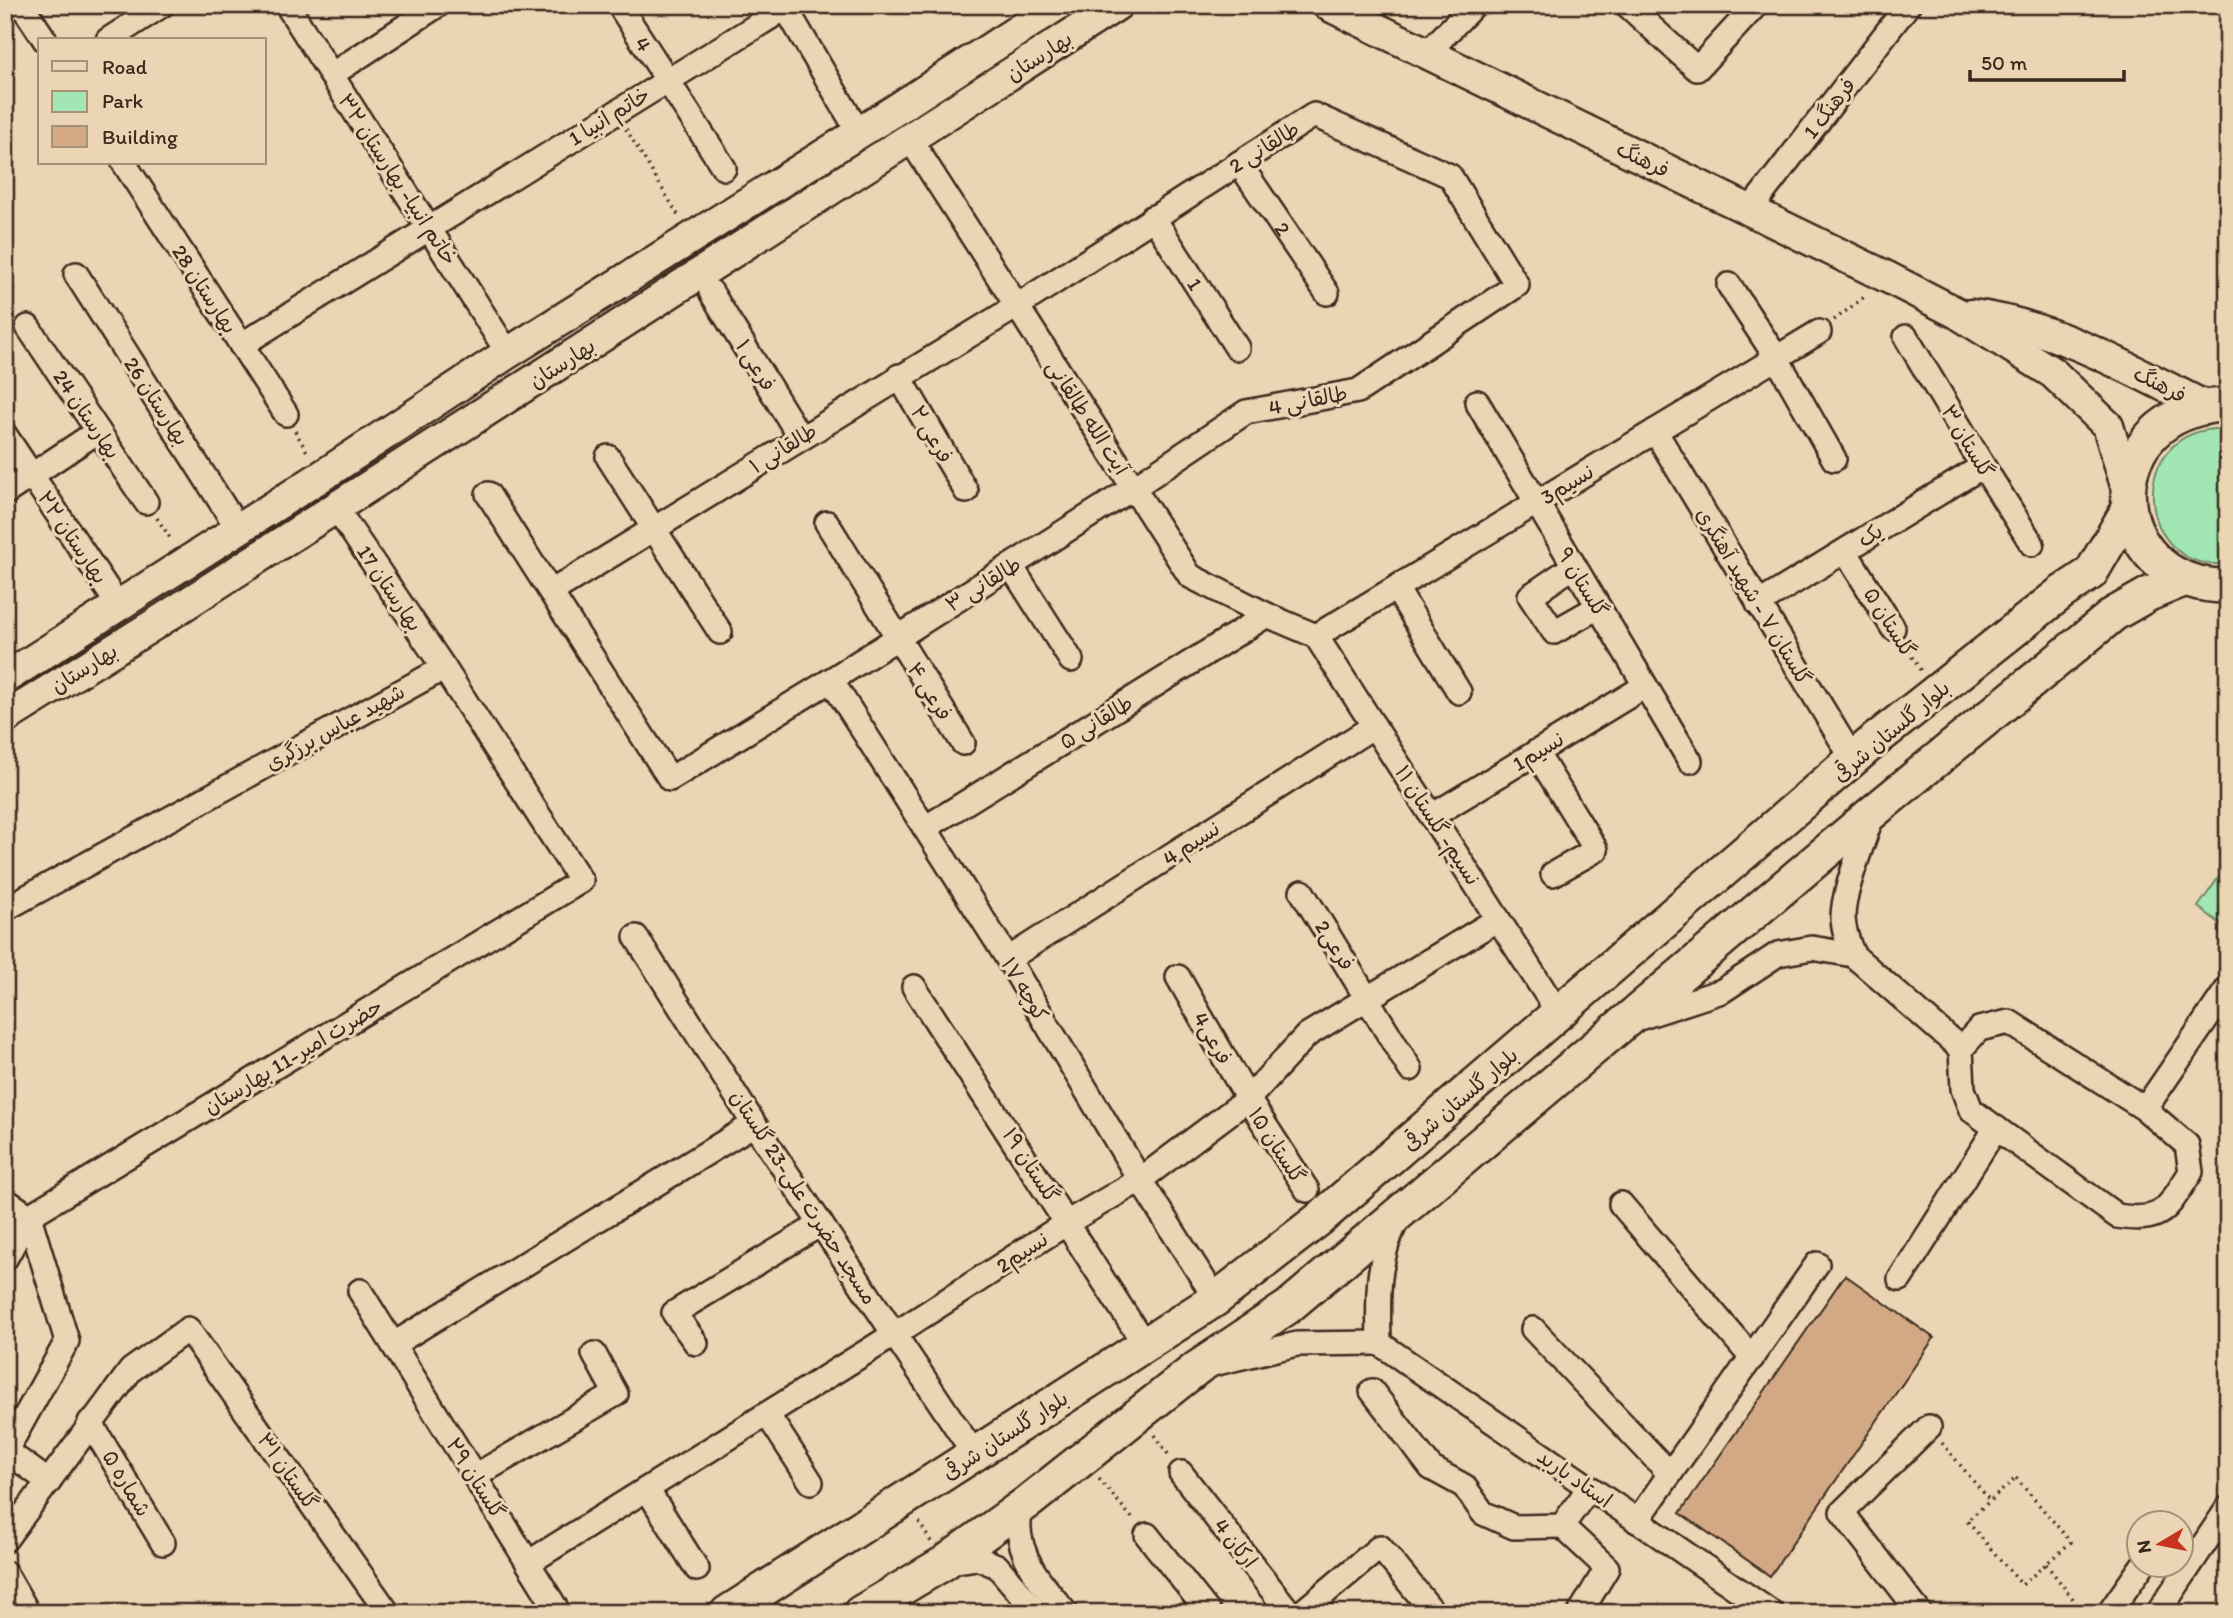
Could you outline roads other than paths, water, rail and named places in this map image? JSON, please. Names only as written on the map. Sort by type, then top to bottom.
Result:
[{"type":"main road","name":"بلوار گلستان شرقی","points":[[727,1613],[1216,1299],[1318,1220],[1935,693],[2091,573],[2129,500],[2135,461],[2151,435],[2175,416],[2216,406]]},
{"type":"main road","points":[[2129,500],[2135,531],[2147,551],[2163,568],[2183,580],[2207,586],[2228,586]]},
{"type":"main road","points":[[2091,573],[2102,574],[2114,582],[2120,594],[2121,609]]},
{"type":"main road","points":[[860,1613],[944,1563],[1027,1502],[1197,1368],[1288,1307],[1874,812],[2121,609],[2183,580]]},
{"type":"street","points":[[22,5],[44,38]]},
{"type":"street","points":[[111,38],[162,5]]},
{"type":"street","name":"خاتم انبیا- بهارستان ۳۲","points":[[287,5],[508,353]]},
{"type":"street","points":[[331,75],[438,5]]},
{"type":"street","name":"4","points":[[619,5],[724,168]]},
{"type":"street","name":"بهارستان","points":[[5,678],[320,477],[508,353],[1058,5]]},
{"type":"street","name":"بهارستان","points":[[5,718],[137,636],[1117,5]]},
{"type":"street","name":"فرهنگ","points":[[1328,5],[1957,313],[2053,373],[2108,425],[2129,500]]},
{"type":"street","points":[[1426,54],[1474,5]]},
{"type":"street","points":[[1627,5],[1697,69],[1756,5]]},
{"type":"street","name":"فرهنگ 1","points":[[1749,211],[1908,5]]},
{"type":"street","points":[[786,6],[859,133]]},
{"type":"street","name":"خاتم انبیا 1","points":[[241,345],[786,6]]},
{"type":"street","points":[[892,112],[910,139]]},
{"type":"street","name":"طالقانی 2","points":[[1017,306],[1314,116],[1450,176],[1517,285]]},
{"type":"street","name":"آیت الله طالقانی","points":[[910,139],[1190,576],[1266,615],[1316,636]]},
{"type":"street","name":"2","points":[[1239,163],[1326,293]]},
{"type":"street","name":"بهارستان 28","points":[[125,164],[286,414]]},
{"type":"street","name":"1","points":[[1153,217],[1237,348]]},
{"type":"street","name":"بهارستان 26","points":[[76,274],[238,529]]},
{"type":"street","name":"طالقانی 4","points":[[1133,488],[1246,412],[1358,391],[1517,285]]},
{"type":"street","points":[[1730,285],[1776,357],[1834,459]]},
{"type":"street","name":"فرعی ۱","points":[[711,292],[800,438]]},
{"type":"street","name":"طالقانی ۱","points":[[551,592],[1017,306]]},
{"type":"street","name":"فرهنگ","points":[[1957,313],[1998,318],[2094,351],[2216,406]]},
{"type":"street","name":"بهارستان 24","points":[[28,327],[146,502]]},
{"type":"street","name":"نسیم3","points":[[1316,636],[1819,332]]},
{"type":"street","name":"گلستان ۳","points":[[1906,337],[2032,544]]},
{"type":"street","points":[[508,353],[528,384]]},
{"type":"street","name":"فرعی ۲","points":[[899,376],[966,491]]},
{"type":"street","name":"گلستان ۹","points":[[1477,402],[1690,761]]},
{"type":"street","points":[[5,493],[98,431]]},
{"type":"street","name":"گلستان ۷ - شهید آهنگری","points":[[1655,431],[1854,761]]},
{"type":"street","name":"بهارستان ۲۲","points":[[5,435],[118,605]]},
{"type":"street","points":[[608,457],[720,632]]},
{"type":"street","name":"یک","points":[[1758,604],[1983,466]]},
{"type":"street","name":"طالقانی ۳","points":[[551,592],[670,779],[1133,488]]},
{"type":"street","points":[[488,494],[551,592]]},
{"type":"street","name":"بهارستان 17","points":[[336,508],[444,668]]},
{"type":"street","name":"فرعی ۴","points":[[827,523],[963,743]]},
{"type":"street","name":"گلستان ۵","points":[[1844,551],[1893,628]]},
{"type":"street","points":[[1011,566],[1071,660]]},
{"type":"street","points":[[1574,566],[1530,596],[1554,632],[1598,607]]},
{"type":"street","points":[[1396,588],[1459,692]]},
{"type":"street","points":[[118,605],[137,636]]},
{"type":"street","name":"طالقانی ۵","points":[[925,828],[1266,615]]},
{"type":"street","name":"نسیم- گلستان ۱۱","points":[[1316,636],[1559,1014]]},
{"type":"street","name":"حضرت امیر-11 بهارستان","points":[[29,1216],[581,881],[444,668]]},
{"type":"street","name":"شهید عباس برزگری","points":[[5,909],[444,668]]},
{"type":"street","name":"کوچه ۱۷","points":[[831,680],[1008,959],[1140,1180],[1216,1299]]},
{"type":"street","name":"نسیم1","points":[[1432,816],[1645,686]]},
{"type":"street","name":"نسیم 4","points":[[1008,959],[1374,726]]},
{"type":"street","points":[[1536,752],[1596,850],[1553,874]]},
{"type":"street","points":[[1874,812],[1847,896],[1843,917],[1846,936],[1853,954],[1961,1049]]},
{"type":"street","name":"فرعی2","points":[[1301,892],[1410,1069]]},
{"type":"street","name":"نسیم2","points":[[528,1563],[895,1334],[1068,1222],[1140,1180],[1248,1099],[1307,1035],[1499,919]]},
{"type":"street","name":"مسجد حضرت علی-23 گلستان","points":[[636,937],[754,1124],[975,1455]]},
{"type":"street","points":[[1623,1023],[1722,991],[1778,954],[1812,947],[1853,954]]},
{"type":"street","name":"فرعی4","points":[[1178,977],[1248,1099]]},
{"type":"street","name":"گلستان ۱۹","points":[[914,987],[1145,1345]]},
{"type":"street","points":[[2145,1109],[2228,988]]},
{"type":"street","points":[[2009,1022],[2145,1109],[2187,1145],[2191,1172],[2163,1213],[2141,1220],[2117,1216],[1971,1110],[1963,1089],[1961,1049],[1979,1029],[2009,1022]]},
{"type":"street","name":"گلستان ۱۵","points":[[1248,1099],[1307,1190]]},
{"type":"street","points":[[394,1344],[754,1124]]},
{"type":"street","points":[[1900,1279],[1996,1128]]},
{"type":"street","points":[[5,1200],[29,1216],[67,1340],[5,1451],[49,1482]]},
{"type":"street","points":[[1621,1204],[1752,1357]]},
{"type":"street","points":[[1197,1368],[1297,1344],[1379,1343],[1377,1285],[1388,1238],[1404,1207]]},
{"type":"street","points":[[5,1259],[29,1216]]},
{"type":"street","points":[[696,1343],[674,1313],[821,1224]]},
{"type":"street","points":[[1637,1521],[1817,1264]]},
{"type":"street","name":"گلستان ۲۹","points":[[360,1291],[559,1613]]},
{"type":"street","name":"گلستان ۳۱","points":[[90,1422],[131,1370],[188,1329],[388,1613]]},
{"type":"street","points":[[1533,1329],[1670,1474]]},
{"type":"street","name":"استاد باربد","points":[[1379,1343],[1772,1613]]},
{"type":"street","points":[[475,1476],[616,1394],[594,1354]]},
{"type":"street","points":[[1372,1391],[1431,1468],[1464,1486],[1483,1513],[1514,1527],[1562,1526],[1607,1568],[1580,1613]]},
{"type":"street","points":[[767,1414],[811,1482]]},
{"type":"street","points":[[5,1540],[90,1422]]},
{"type":"street","name":"شماره ۵","points":[[90,1422],[163,1543]]},
{"type":"street","points":[[1920,1613],[1843,1512],[1929,1427]]},
{"type":"street","name":"ارکان 4","points":[[1181,1474],[1290,1613]]},
{"type":"street","points":[[1562,1526],[1589,1488]]},
{"type":"street","points":[[647,1489],[696,1569]]},
{"type":"street","points":[[1027,1502],[1019,1519],[1020,1539],[1036,1577],[1066,1613]]},
{"type":"street","points":[[2158,1613],[2228,1508]]},
{"type":"street","points":[[1147,1535],[1209,1613]]},
{"type":"street","points":[[1301,1613],[1380,1547],[1434,1613]]},
{"type":"street","points":[[944,1563],[977,1558],[997,1566],[1037,1613]]},
{"type":"street","points":[[5,1573],[28,1613]]},
{"type":"street","points":[[2109,1613],[2133,1580]]}]
